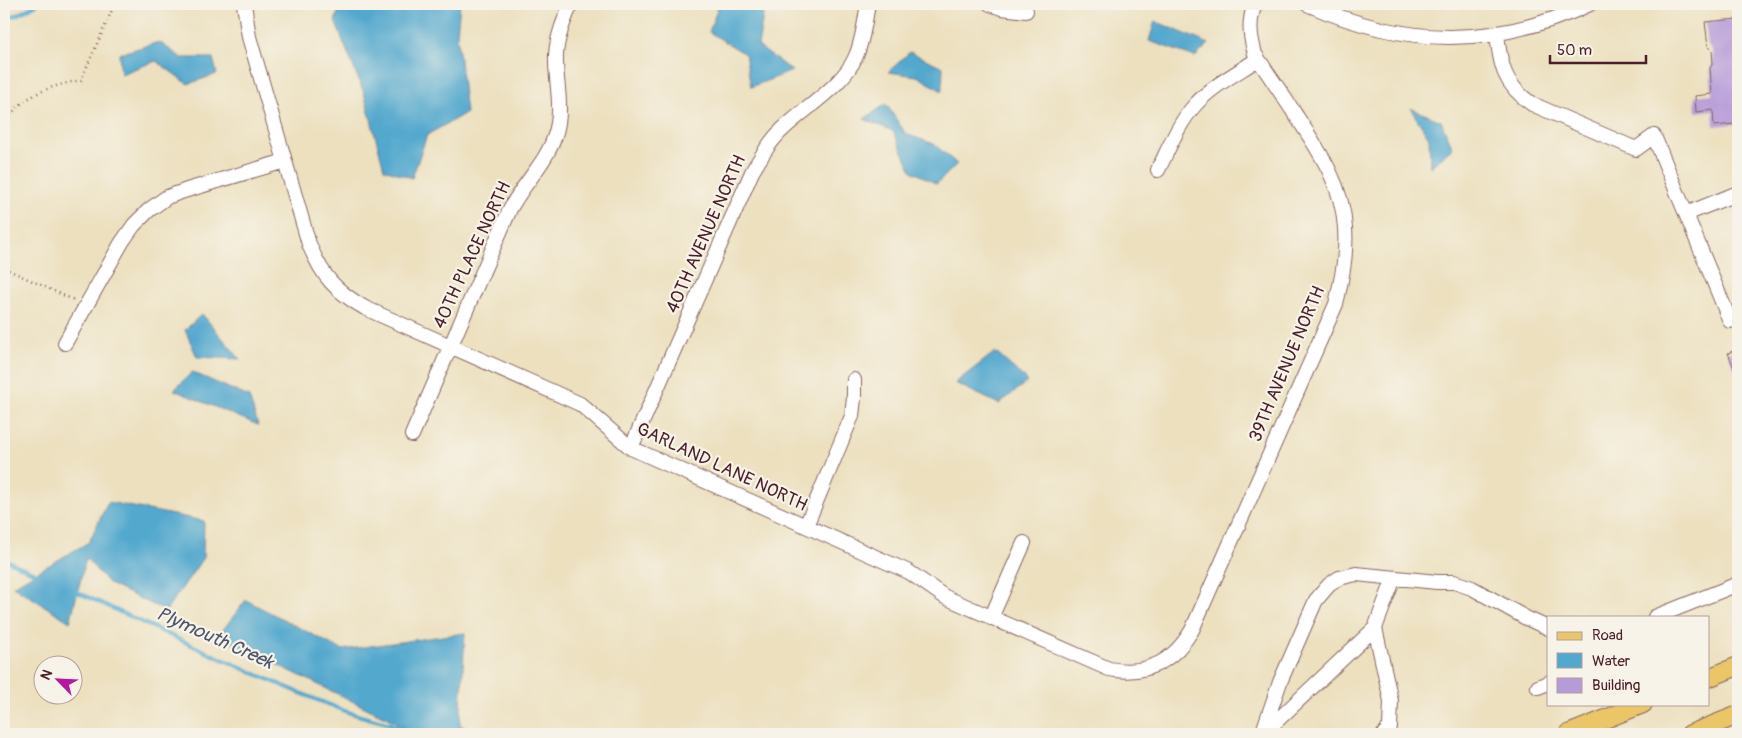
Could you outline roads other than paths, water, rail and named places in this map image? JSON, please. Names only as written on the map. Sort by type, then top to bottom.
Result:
[{"type":"main road","points":[[1710,677],[1738,666]]},
{"type":"main road","points":[[1568,734],[1638,706]]},
{"type":"main road","points":[[1690,734],[1738,715]]},
{"type":"street","name":"GARLAND LANE NORTH","points":[[244,4],[249,37],[309,244],[318,264],[330,283],[347,298],[365,308],[580,404],[631,448],[909,572],[945,597],[1109,669],[1135,670],[1150,668]]},
{"type":"street","name":"40TH PLACE NORTH","points":[[412,435],[510,209],[517,196],[542,164],[552,144],[558,124],[559,103],[556,54],[561,26],[571,4]]},
{"type":"street","name":"40TH AVENUE NORTH","points":[[631,448],[752,172],[766,149],[782,130],[835,84],[847,71],[856,56],[868,4]]},
{"type":"street","points":[[990,4],[1002,8],[1026,11]]},
{"type":"street","name":"39TH AVENUE NORTH","points":[[1150,668],[1169,659],[1176,653],[1192,630],[1336,304],[1343,275],[1345,228],[1340,200],[1331,172],[1320,152],[1255,54],[1249,26],[1255,4]]},
{"type":"street","points":[[1307,4],[1362,24],[1399,33],[1436,37],[1512,32],[1549,21],[1590,4]]},
{"type":"street","points":[[1497,34],[1500,62],[1508,79],[1520,96],[1532,104],[1636,149],[1654,136],[1730,321],[1738,318]]},
{"type":"street","points":[[1158,170],[1176,133],[1196,104],[1220,84],[1258,59]]},
{"type":"street","points":[[65,343],[126,236],[134,224],[149,210],[167,198],[187,190],[285,161]]},
{"type":"street","points":[[1686,214],[1738,193]]},
{"type":"street","points":[[806,526],[852,416],[854,380]]},
{"type":"street","points":[[991,618],[1024,543]]},
{"type":"street","points":[[1262,734],[1280,682],[1316,600],[1329,585],[1339,578],[1356,574],[1454,582],[1472,588],[1547,628]]},
{"type":"street","points":[[1262,734],[1374,628],[1394,578]]},
{"type":"street","points":[[1658,616],[1738,584]]},
{"type":"street","points":[[1374,628],[1391,702],[1390,726],[1384,734]]},
{"type":"water","points":[[341,4],[460,4],[457,34],[466,113],[427,135],[412,178],[384,169],[364,93],[335,21]]},
{"type":"water","points":[[719,4],[765,4],[758,46],[792,71],[751,87],[745,54],[709,32]]},
{"type":"water","points":[[1155,21],[1209,44],[1195,57],[1149,41]]},
{"type":"water","points":[[159,42],[182,58],[213,58],[217,74],[188,84],[156,61],[121,74],[119,54]]},
{"type":"water","points":[[910,52],[943,67],[942,91],[917,76],[888,72]]},
{"type":"water","points":[[886,104],[906,134],[934,144],[957,164],[937,184],[912,171],[893,131],[864,119]]},
{"type":"water","points":[[1410,108],[1441,121],[1453,148],[1430,167],[1429,138]]},
{"type":"water","points":[[202,314],[240,359],[197,357],[185,330]]},
{"type":"water","points":[[995,352],[1028,381],[999,404],[955,383]]},
{"type":"water","points":[[192,372],[249,397],[258,425],[174,390]]},
{"type":"water","points":[[108,502],[204,521],[203,558],[166,611],[109,584],[86,558],[70,622],[13,586],[89,542]]},
{"type":"water","points":[[246,600],[342,650],[465,633],[460,725],[479,734],[411,734],[418,733],[218,636]]},
{"type":"waterway","name":"Plymouth Creek","points":[[4,18],[17,15],[37,4]]},
{"type":"waterway","name":"Plymouth Creek","points":[[4,559],[39,575]]},
{"type":"waterway","name":"Plymouth Creek","points":[[73,590],[276,683],[345,711],[421,734]]}]
